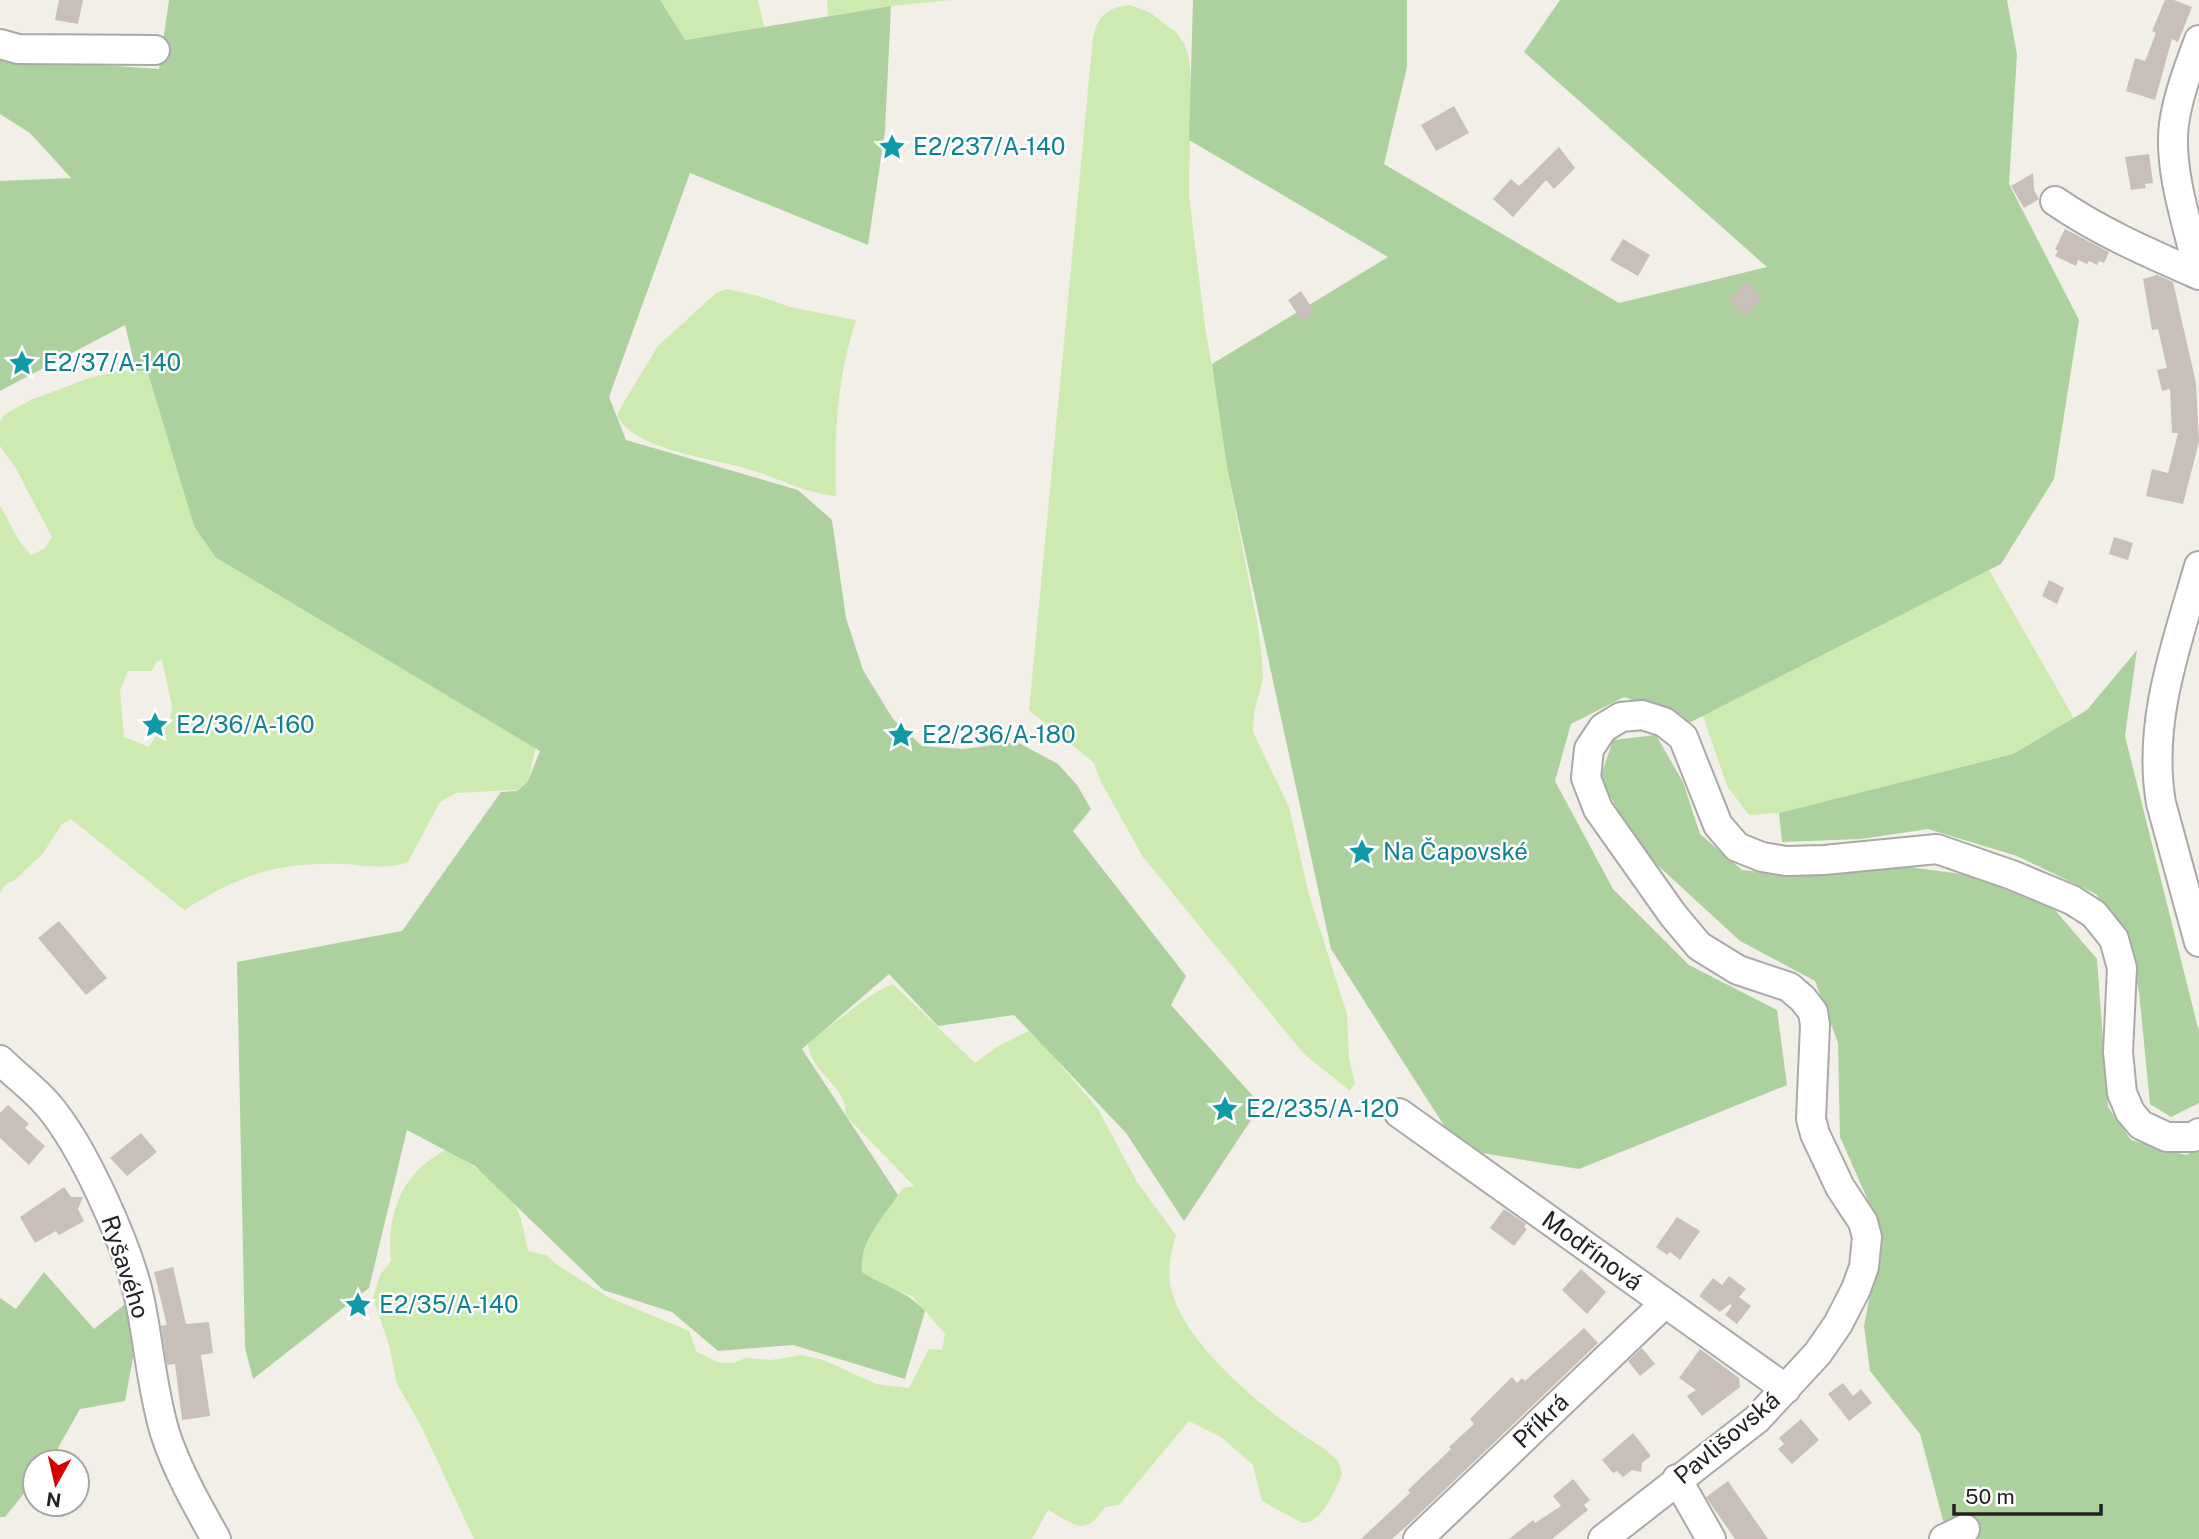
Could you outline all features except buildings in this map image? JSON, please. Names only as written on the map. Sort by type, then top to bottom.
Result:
[{"type":"street","points":[[2199,40],[2186,76],[2174,125],[2174,166],[2199,275]]},
{"type":"street","points":[[0,44],[18,49],[155,50]]},
{"type":"street","points":[[2055,201],[2128,244],[2199,275]]},
{"type":"street","points":[[2199,566],[2168,674],[2157,744],[2157,780],[2172,848],[2199,942]]},
{"type":"street","name":"Pavlišovská","points":[[1603,1539],[1757,1419],[1818,1353],[1838,1324],[1864,1267],[1867,1237],[1863,1222],[1840,1187],[1815,1134],[1811,1119],[1815,1026],[1813,1012],[1789,987],[1738,970],[1699,946],[1673,915],[1598,809],[1586,778],[1589,749],[1603,728],[1621,717],[1642,715],[1664,722],[1683,737],[1718,825],[1737,847],[1762,857],[1786,861],[1824,860],[1937,849],[2072,900],[2094,915],[2113,939],[2123,968],[2118,1052],[2122,1093],[2130,1112],[2141,1125],[2167,1137],[2193,1137],[2199,1133]]},
{"type":"street","name":"Ryšavého","points":[[0,1060],[46,1103],[65,1128],[106,1207],[127,1258],[139,1299],[155,1393],[166,1436],[216,1539]]},
{"type":"street","name":"Modřínová","points":[[1399,1112],[1786,1388]]},
{"type":"street","name":"Příkrá","points":[[1418,1539],[1665,1303]]},
{"type":"street","points":[[1678,1479],[1710,1539]]},
{"type":"green space","points":[[169,0],[660,0],[685,40],[891,6],[885,131],[868,245],[690,173],[609,397],[626,440],[798,490],[832,520],[846,618],[863,670],[893,719],[922,746],[963,749],[1017,742],[1058,764],[1077,785],[1091,809],[1073,831],[1186,976],[1171,1005],[1261,1105],[1184,1221],[1126,1133],[1014,1015],[938,1026],[889,974],[802,1049],[898,1195],[868,1241],[862,1272],[903,1294],[925,1311],[905,1379],[793,1345],[718,1351],[672,1312],[603,1290],[475,1166],[407,1130],[369,1288],[253,1379],[245,1348],[237,962],[402,931],[501,792],[517,791],[528,781],[540,751],[215,557],[194,526],[147,370],[136,371],[125,325],[0,391],[0,181],[71,178],[30,133],[0,114],[0,58],[159,69]]},
{"type":"green space","points":[[653,0],[758,0],[764,27],[685,40]]},
{"type":"green space","points":[[827,0],[951,0],[828,16]]},
{"type":"green space","points":[[1193,0],[1407,0],[1407,67],[1384,164],[1619,303],[1767,267],[1524,52],[1560,0],[2007,0],[2017,54],[2009,184],[2079,320],[2054,479],[2001,564],[1691,722],[1624,697],[1571,724],[1555,781],[1613,889],[1689,965],[1777,1010],[1787,1085],[1579,1169],[1470,1151],[1450,1135],[1331,949],[1228,473],[1212,364],[1388,257],[1189,140]]},
{"type":"green space","points":[[1130,5],[1149,12],[1176,32],[1185,45],[1189,58],[1189,195],[1205,327],[1262,660],[1263,678],[1254,713],[1253,732],[1289,807],[1309,895],[1347,1014],[1349,1058],[1355,1083],[1350,1091],[1304,1054],[1143,857],[1101,782],[1094,763],[1029,710],[1093,37],[1105,14]]},
{"type":"green space","points":[[727,289],[790,307],[856,320],[838,407],[836,496],[814,492],[748,469],[657,445],[626,427],[617,415],[658,346],[716,293]]},
{"type":"green space","points":[[147,370],[194,526],[215,557],[536,747],[528,781],[517,790],[456,793],[440,802],[408,862],[384,866],[319,864],[277,868],[223,888],[184,910],[71,819],[62,824],[44,852],[15,880],[5,885],[0,893],[0,505],[18,539],[31,555],[44,549],[52,537],[15,467],[0,446],[0,422],[5,414],[31,400],[86,379],[118,371]],"holes":[[[162,660],[172,706],[170,719],[161,727],[149,747],[124,737],[120,690],[128,671],[152,671],[157,661]]]},
{"type":"green space","points":[[1989,570],[2074,718],[2013,754],[1779,813],[1749,815],[1727,786],[1703,716]]},
{"type":"green space","points":[[2137,650],[2125,736],[2199,1032],[2199,1103],[2171,1117],[2150,1104],[2139,992],[2128,941],[2096,894],[2017,856],[1928,829],[1861,839],[1782,842],[1779,813],[2013,754],[2087,710]]},
{"type":"green space","points":[[1656,735],[1683,782],[1700,834],[1742,870],[1802,876],[1900,866],[1970,875],[2055,910],[2097,959],[2108,1107],[2131,1140],[2186,1155],[2199,1149],[2199,1539],[1948,1539],[1920,1434],[1870,1371],[1864,1326],[1882,1232],[1840,1137],[1838,1043],[1815,981],[1740,941],[1641,850],[1600,779],[1613,740]]},
{"type":"green space","points":[[893,984],[975,1063],[995,1048],[1028,1031],[1038,1038],[1098,1109],[1137,1182],[1176,1235],[1169,1274],[1177,1307],[1189,1327],[1203,1347],[1239,1384],[1276,1416],[1338,1461],[1342,1475],[1322,1512],[1309,1522],[1302,1523],[1262,1501],[1253,1465],[1221,1437],[1189,1421],[1119,1505],[1105,1507],[1098,1517],[1085,1526],[1073,1524],[1048,1510],[1032,1539],[474,1539],[421,1426],[397,1384],[389,1345],[373,1298],[380,1275],[391,1261],[391,1227],[400,1196],[408,1182],[431,1159],[446,1150],[455,1155],[486,1175],[511,1200],[521,1219],[528,1251],[546,1255],[608,1297],[689,1331],[697,1352],[717,1362],[733,1363],[746,1358],[771,1360],[801,1355],[824,1360],[876,1384],[909,1388],[929,1349],[942,1350],[945,1334],[912,1296],[878,1283],[862,1272],[862,1260],[869,1238],[882,1217],[903,1188],[914,1186],[846,1116],[841,1095],[816,1064],[808,1045],[861,1003]]},
{"type":"green space","points":[[44,1272],[94,1329],[130,1300],[135,1347],[125,1401],[80,1409],[58,1448],[21,1448],[21,1497],[5,1517],[0,1517],[0,1298],[16,1309]]},
{"type":"place","name":"E2/237/A-140","points":[[892,147]]},
{"type":"place","name":"E2/37/A-140","points":[[22,363]]},
{"type":"place","name":"E2/36/A-160","points":[[155,725]]},
{"type":"place","name":"E2/236/A-180","points":[[901,735]]},
{"type":"place","name":"Na Čapovské","points":[[1362,852]]},
{"type":"place","name":"E2/235/A-120","points":[[1225,1109]]},
{"type":"place","name":"E2/35/A-140","points":[[358,1305]]}]
